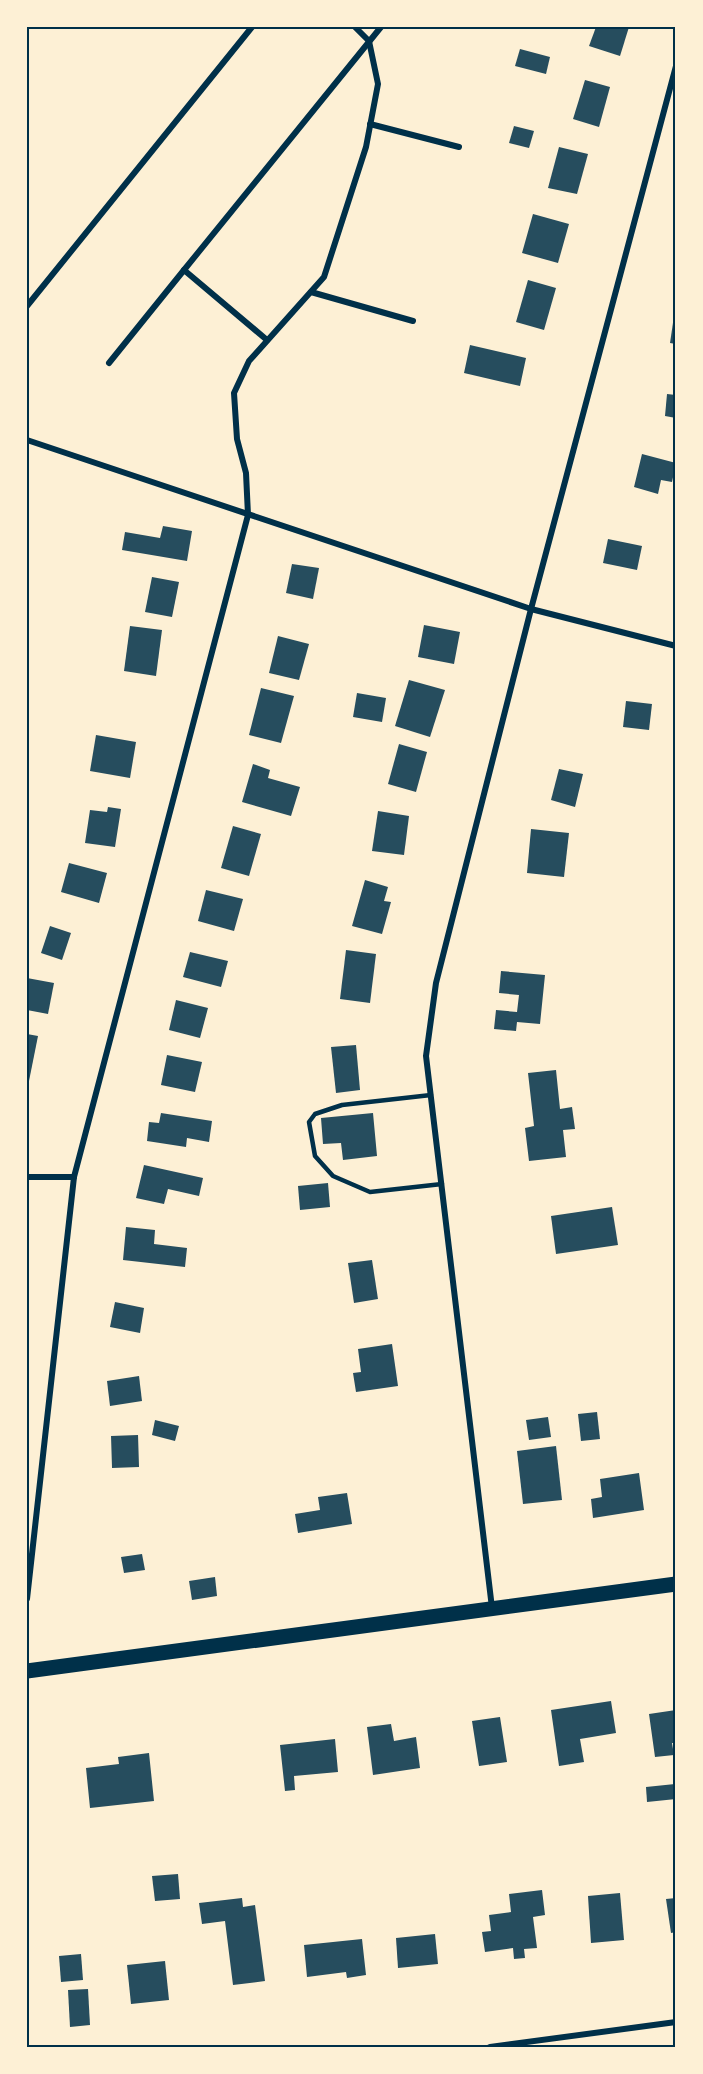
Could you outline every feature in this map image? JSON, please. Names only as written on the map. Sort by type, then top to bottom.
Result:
[{"type":"main road","points":[[27,1671],[676,1584]]},
{"type":"street","points":[[27,306],[252,27]]},
{"type":"street","points":[[27,1599],[74,1177],[248,515],[246,472],[237,440],[234,393],[249,360],[324,277],[366,147],[378,84],[369,40],[355,27]]},
{"type":"street","points":[[109,363],[381,27]]},
{"type":"street","points":[[492,1608],[426,1056],[436,983],[531,609],[673,91],[676,66]]},
{"type":"street","points":[[370,124],[459,147]]},
{"type":"street","points":[[184,270],[267,340]]},
{"type":"street","points":[[310,292],[413,321]]},
{"type":"street","points":[[27,440],[531,609],[676,646]]},
{"type":"street","points":[[27,1177],[74,1177]]},
{"type":"street","points":[[489,2047],[676,2022]]},
{"type":"lane","points":[[431,1095],[342,1105],[315,1114],[309,1122],[310,1134],[315,1156],[333,1176],[370,1192],[441,1184]]},
{"type":"lane","points":[[27,1534],[35,1534]]},
{"type":"building","points":[[596,27],[629,27],[620,56],[589,46]]},
{"type":"building","points":[[520,49],[550,57],[546,74],[515,66]]},
{"type":"building","points":[[585,80],[610,87],[599,127],[573,119]]},
{"type":"building","points":[[514,126],[534,131],[529,148],[509,143]]},
{"type":"building","points":[[559,147],[588,154],[577,194],[548,188]]},
{"type":"building","points":[[533,214],[569,224],[558,263],[522,253]]},
{"type":"building","points":[[528,280],[556,288],[544,330],[516,322]]},
{"type":"building","points":[[674,316],[676,316],[676,344],[670,343]]},
{"type":"building","points":[[470,345],[526,358],[520,386],[464,373]]},
{"type":"building","points":[[667,394],[676,395],[676,418],[665,416]]},
{"type":"building","points":[[642,454],[676,463],[672,482],[661,480],[658,494],[634,487]]},
{"type":"building","points":[[163,526],[192,531],[187,561],[122,550],[125,532],[160,538]]},
{"type":"building","points":[[608,539],[642,546],[637,570],[603,563]]},
{"type":"building","points":[[292,564],[319,568],[313,599],[286,593]]},
{"type":"building","points":[[152,577],[179,582],[172,617],[145,612]]},
{"type":"building","points":[[424,625],[460,632],[454,664],[418,657]]},
{"type":"building","points":[[130,626],[162,630],[156,676],[124,671]]},
{"type":"building","points":[[278,636],[309,644],[299,680],[269,673]]},
{"type":"building","points":[[409,680],[445,690],[430,737],[395,726]]},
{"type":"building","points":[[261,688],[294,696],[281,743],[249,735]]},
{"type":"building","points":[[357,693],[386,698],[382,722],[353,717]]},
{"type":"building","points":[[626,701],[652,704],[649,730],[623,727]]},
{"type":"building","points":[[96,735],[136,742],[130,778],[90,771]]},
{"type":"building","points":[[399,744],[427,752],[416,792],[388,784]]},
{"type":"building","points":[[253,764],[270,770],[268,778],[300,787],[291,816],[242,802]]},
{"type":"building","points":[[559,769],[583,774],[575,807],[551,800]]},
{"type":"building","points":[[108,807],[121,809],[115,847],[85,843],[90,810],[107,812]]},
{"type":"building","points":[[378,811],[409,816],[404,855],[372,851]]},
{"type":"building","points":[[233,826],[261,834],[249,876],[221,868]]},
{"type":"building","points":[[531,829],[569,833],[564,877],[527,873]]},
{"type":"building","points":[[69,863],[107,873],[99,903],[61,892]]},
{"type":"building","points":[[365,880],[388,887],[384,901],[391,902],[382,934],[352,926]]},
{"type":"building","points":[[206,890],[243,899],[234,931],[198,921]]},
{"type":"building","points":[[50,926],[71,933],[62,960],[41,953]]},
{"type":"building","points":[[346,950],[376,954],[370,1003],[340,999]]},
{"type":"building","points":[[190,952],[228,961],[221,987],[183,977]]},
{"type":"building","points":[[501,971],[545,975],[540,1024],[517,1022],[516,1031],[494,1029],[496,1010],[517,1012],[519,995],[499,993]]},
{"type":"building","points":[[27,978],[54,983],[48,1014],[27,1010]]},
{"type":"building","points":[[176,1000],[208,1008],[200,1038],[169,1030]]},
{"type":"building","points":[[27,1034],[38,1036],[28,1086],[27,1086]]},
{"type":"building","points":[[356,1045],[360,1090],[336,1093],[331,1047]]},
{"type":"building","points":[[167,1055],[202,1062],[195,1092],[161,1085]]},
{"type":"building","points":[[556,1070],[560,1109],[572,1107],[575,1129],[563,1130],[566,1157],[529,1161],[525,1128],[534,1126],[528,1073]]},
{"type":"building","points":[[161,1113],[212,1121],[209,1142],[187,1138],[186,1147],[147,1141],[149,1122],[159,1123]]},
{"type":"building","points":[[373,1113],[377,1156],[343,1160],[341,1143],[323,1144],[321,1118]]},
{"type":"building","points":[[144,1165],[203,1178],[199,1196],[168,1189],[164,1204],[136,1198]]},
{"type":"building","points":[[328,1183],[330,1207],[300,1210],[298,1186]]},
{"type":"building","points":[[612,1207],[618,1245],[556,1254],[551,1216]]},
{"type":"building","points":[[126,1227],[155,1230],[154,1244],[187,1248],[185,1267],[123,1260]]},
{"type":"building","points":[[372,1260],[378,1299],[354,1303],[348,1263]]},
{"type":"building","points":[[115,1302],[144,1308],[140,1333],[110,1327]]},
{"type":"building","points":[[392,1344],[398,1386],[356,1392],[353,1373],[361,1372],[358,1349]]},
{"type":"building","points":[[139,1376],[142,1401],[110,1406],[107,1381]]},
{"type":"building","points":[[597,1412],[600,1439],[581,1441],[578,1414]]},
{"type":"building","points":[[548,1417],[551,1437],[529,1440],[526,1420]]},
{"type":"building","points":[[155,1420],[179,1426],[175,1441],[152,1435]]},
{"type":"building","points":[[138,1435],[139,1467],[112,1468],[111,1436]]},
{"type":"building","points":[[556,1446],[562,1500],[523,1504],[517,1451]]},
{"type":"building","points":[[639,1473],[644,1510],[593,1518],[591,1499],[602,1497],[600,1479]]},
{"type":"building","points":[[347,1493],[352,1524],[298,1533],[295,1514],[320,1510],[318,1497]]},
{"type":"building","points":[[142,1554],[145,1570],[124,1573],[121,1557]]},
{"type":"building","points":[[215,1577],[217,1596],[192,1600],[189,1581]]},
{"type":"building","points":[[611,1701],[616,1733],[580,1739],[584,1762],[559,1766],[551,1710]]},
{"type":"building","points":[[676,1710],[676,1743],[672,1743],[674,1755],[655,1757],[649,1714]]},
{"type":"building","points":[[500,1717],[507,1762],[479,1766],[472,1721]]},
{"type":"building","points":[[391,1724],[394,1741],[416,1737],[420,1768],[373,1775],[367,1727]]},
{"type":"building","points":[[335,1739],[338,1772],[294,1776],[295,1790],[285,1791],[280,1745]]},
{"type":"building","points":[[149,1753],[154,1801],[90,1808],[86,1768],[119,1764],[118,1757]]},
{"type":"building","points":[[675,1784],[676,1799],[647,1802],[646,1787]]},
{"type":"building","points":[[178,1874],[180,1899],[155,1901],[152,1876]]},
{"type":"building","points":[[542,1890],[545,1915],[533,1917],[537,1948],[524,1949],[525,1958],[514,1959],[513,1948],[485,1952],[482,1932],[491,1931],[489,1915],[511,1912],[509,1894]]},
{"type":"building","points":[[620,1893],[624,1940],[591,1943],[588,1896]]},
{"type":"building","points":[[242,1898],[243,1907],[255,1905],[265,1981],[233,1985],[225,1921],[202,1924],[199,1903]]},
{"type":"building","points":[[676,1898],[676,1932],[671,1933],[666,1899]]},
{"type":"building","points":[[435,1934],[438,1964],[398,1968],[396,1938]]},
{"type":"building","points":[[362,1939],[366,1975],[347,1978],[346,1972],[307,1977],[304,1945]]},
{"type":"building","points":[[81,1954],[83,1980],[61,1982],[59,1956]]},
{"type":"building","points":[[165,1961],[169,2000],[131,2004],[127,1965]]},
{"type":"building","points":[[88,1989],[90,2025],[70,2027],[68,1990]]}]
